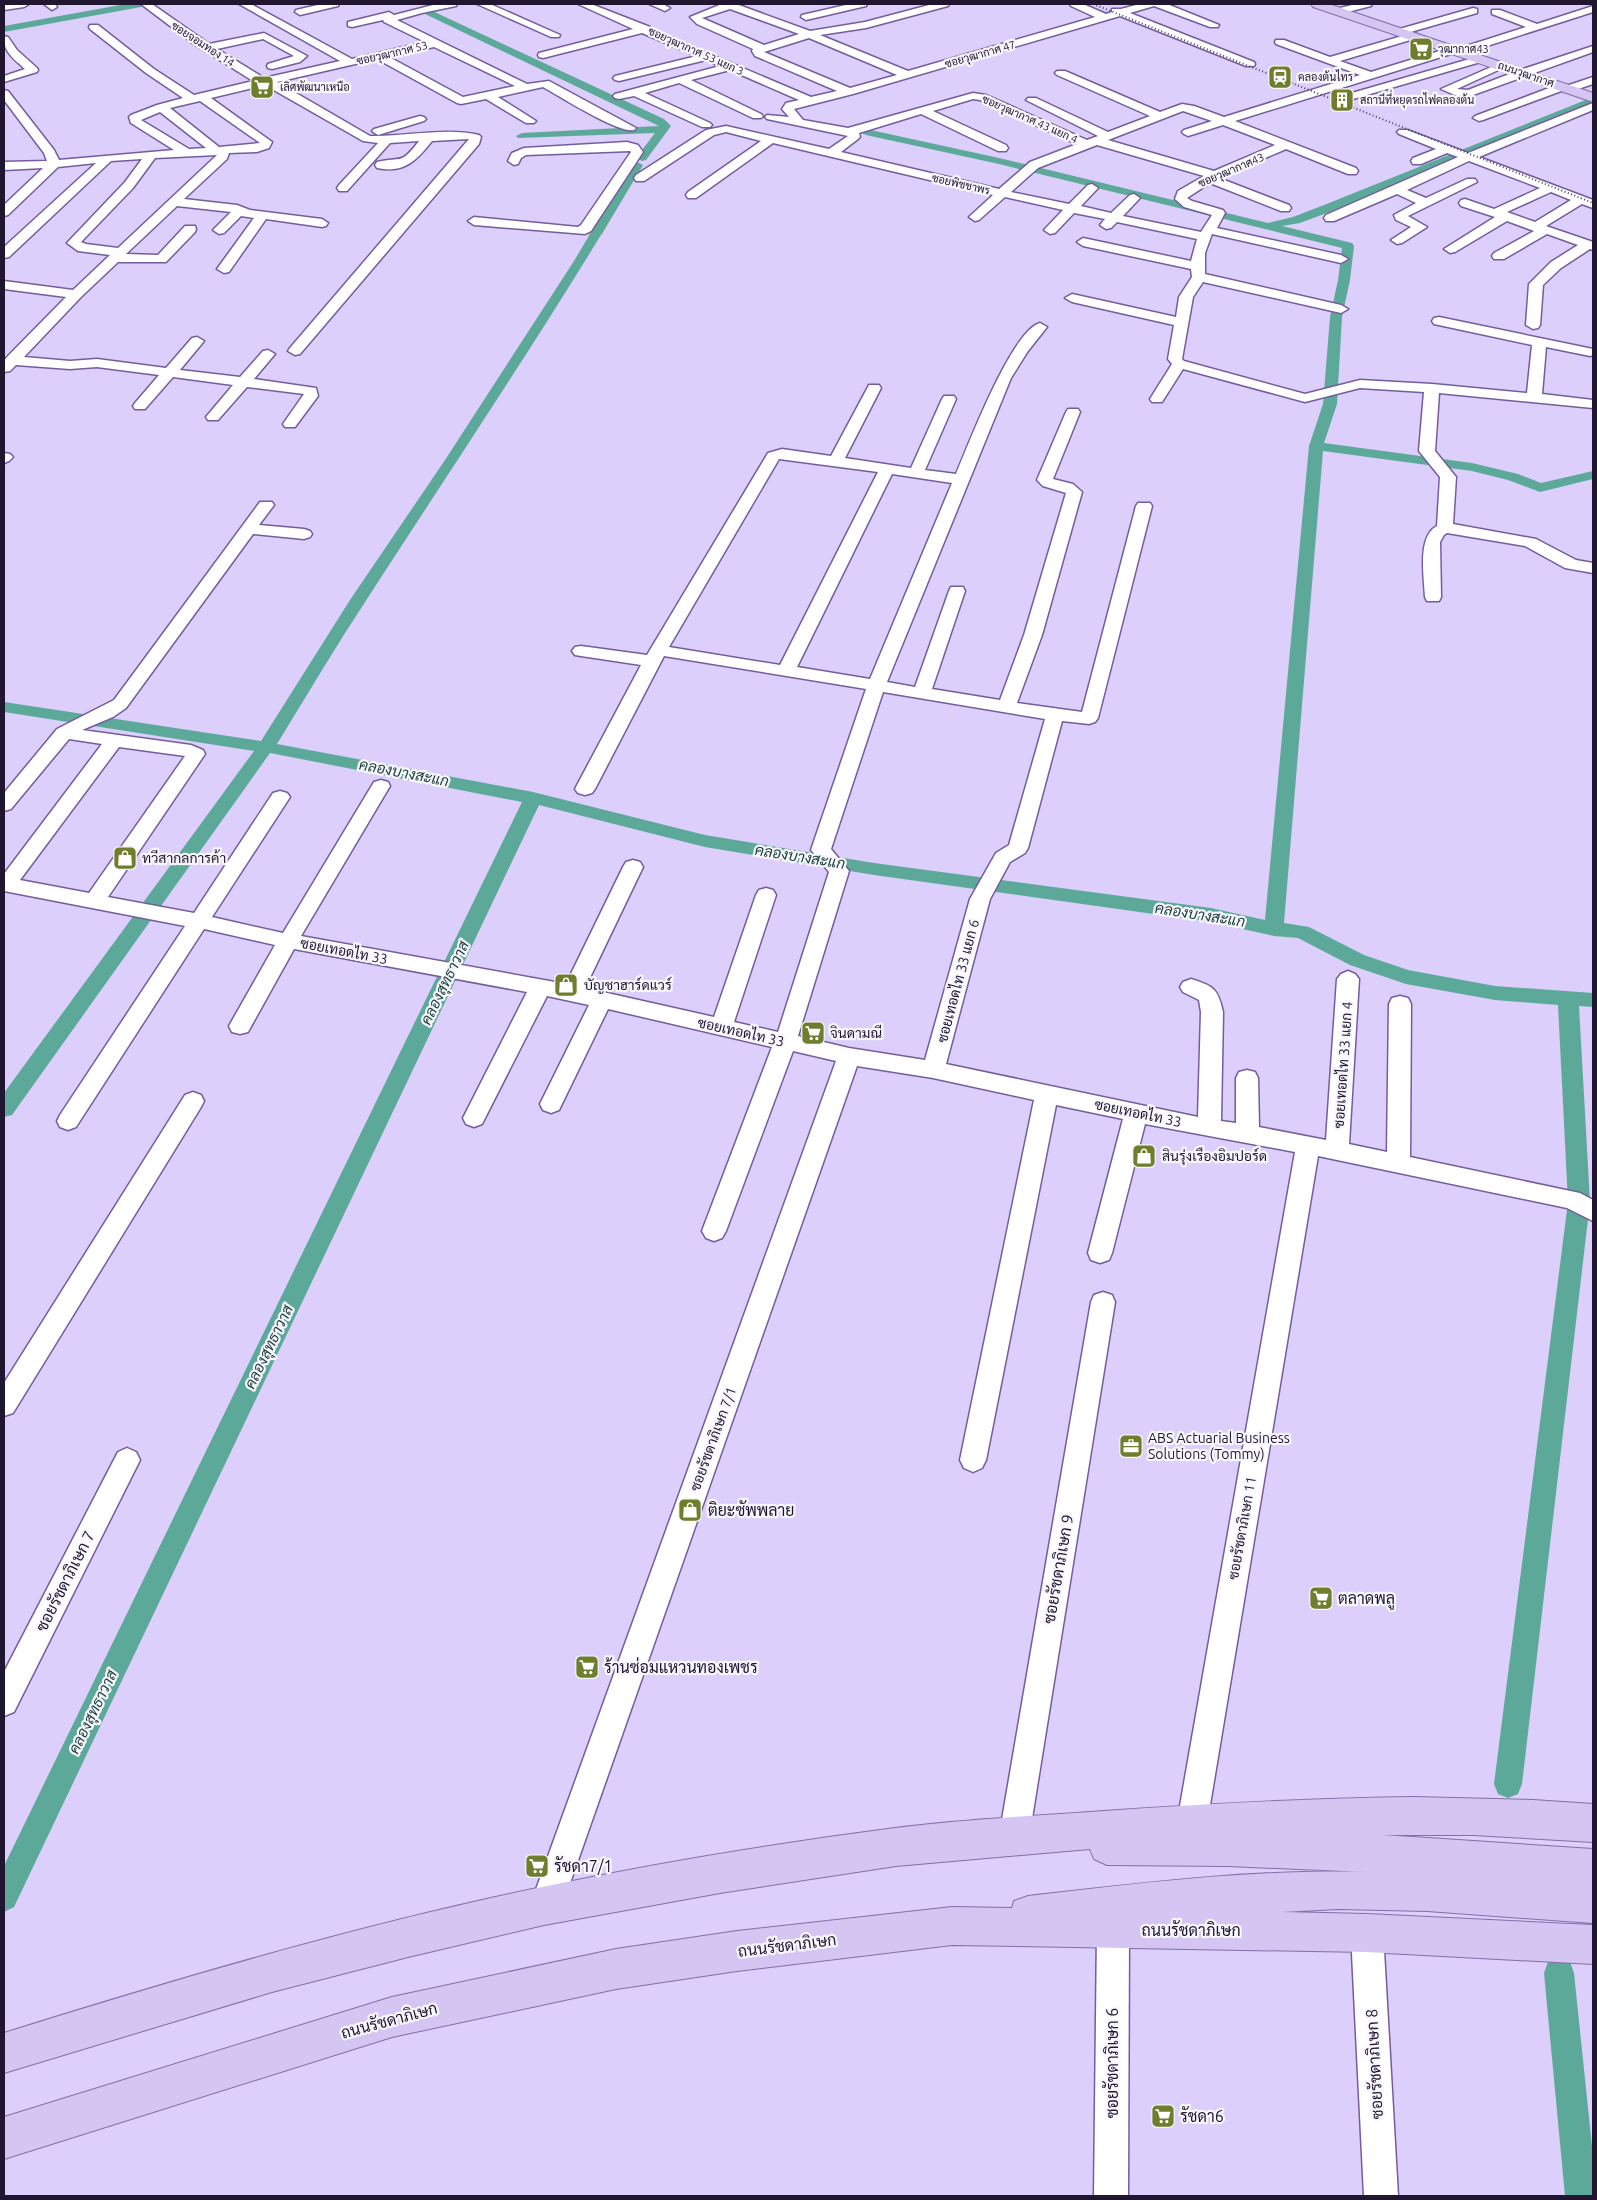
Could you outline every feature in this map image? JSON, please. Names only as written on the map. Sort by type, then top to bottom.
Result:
[{"type":"main road","name":"ถนนวุฒากาศ","points":[[1317,4],[1593,98]]},
{"type":"main road","points":[[4,2053],[229,1985],[411,1937],[546,1906],[737,1871],[900,1847],[1014,1836],[1297,1817],[1402,1814],[1528,1818],[1593,1823]]},
{"type":"main road","points":[[900,1847],[1164,1846],[1295,1849],[1424,1854],[1593,1868]]},
{"type":"main road","points":[[952,1926],[1070,1909],[1172,1899],[1338,1890],[1427,1892],[1593,1904]]},
{"type":"main road","name":"ถนนรัชดาภิเษก","points":[[4,2138],[392,2017],[616,1969],[737,1951],[952,1926],[1367,1933],[1593,1945]]},
{"type":"street","points":[[4,7],[24,4]]},
{"type":"street","points":[[244,4],[350,62]]},
{"type":"street","points":[[300,12],[334,4]]},
{"type":"street","points":[[404,4],[420,10]]},
{"type":"street","points":[[352,24],[452,4]]},
{"type":"street","points":[[482,4],[555,35]]},
{"type":"street","name":"ซอยวุฒากาศ 53 แยก 3","points":[[583,4],[646,29],[729,67],[809,100]]},
{"type":"street","points":[[654,4],[665,8]]},
{"type":"street","points":[[763,49],[701,22],[694,17],[729,4],[809,34],[907,75]]},
{"type":"street","points":[[806,17],[862,4]]},
{"type":"street","points":[[848,92],[757,52],[821,30],[878,22],[944,4]]},
{"type":"street","points":[[1075,4],[1106,17]]},
{"type":"street","points":[[1098,4],[1250,64]]},
{"type":"street","name":"ซอยวุฒากาศ 47","points":[[799,122],[788,107],[809,100],[848,92],[1150,4]]},
{"type":"street","points":[[1158,4],[1214,25]]},
{"type":"street","points":[[1340,12],[1368,4]]},
{"type":"street","name":"ซอยจอมทอง 14","points":[[147,5],[207,48],[367,139],[387,140],[429,133]]},
{"type":"street","points":[[1568,6],[1589,11]]},
{"type":"street","points":[[371,7],[392,16]]},
{"type":"street","points":[[848,7],[878,22]]},
{"type":"street","points":[[1330,60],[1473,11]]},
{"type":"street","points":[[1188,132],[1221,120],[1370,75],[1589,11]]},
{"type":"street","points":[[1496,12],[1536,27]]},
{"type":"street","name":"ซอยวุฒากาศ 53","points":[[392,16],[388,20],[432,44]]},
{"type":"street","points":[[256,25],[275,20]]},
{"type":"street","points":[[1177,35],[1227,21]]},
{"type":"street","points":[[4,166],[54,164],[108,158],[257,148],[266,142],[197,98],[150,71],[94,27]]},
{"type":"street","points":[[543,55],[646,29]]},
{"type":"street","points":[[194,40],[212,35]]},
{"type":"street","points":[[207,48],[264,36],[302,56],[296,60],[248,72]]},
{"type":"street","points":[[4,39],[13,52],[33,70],[4,79]]},
{"type":"street","points":[[1280,42],[1370,75]]},
{"type":"street","points":[[432,44],[523,86]]},
{"type":"street","name":"ซอยวุฒากาศ 53","points":[[189,154],[135,121],[135,117],[161,107],[265,81],[432,44]]},
{"type":"street","points":[[1502,66],[1448,89],[1457,93],[1469,93],[1593,49]]},
{"type":"street","points":[[379,56],[461,101],[545,82],[597,113],[630,128]]},
{"type":"street","points":[[619,78],[707,57]]},
{"type":"street","points":[[1350,98],[1480,59]]},
{"type":"street","points":[[619,96],[729,67]]},
{"type":"street","points":[[1061,73],[1158,115]]},
{"type":"street","points":[[681,80],[757,116]]},
{"type":"street","points":[[1479,118],[1593,80]]},
{"type":"street","points":[[635,92],[706,125]]},
{"type":"street","points":[[4,93],[50,153],[54,164]]},
{"type":"street","points":[[488,95],[530,121]]},
{"type":"street","name":"ซอยวุฒากาศ 43 แยก 4","points":[[921,110],[973,96],[982,97],[1096,140]]},
{"type":"street","points":[[1032,100],[1096,140],[1211,176],[1284,208]]},
{"type":"street","points":[[1417,161],[1458,153],[1593,106]]},
{"type":"street","points":[[8,364],[76,294],[223,156],[220,151],[161,107]]},
{"type":"street","name":"ซอยวุฒากาศ43","points":[[975,217],[1034,166],[1182,107],[1190,108],[1352,171]]},
{"type":"street","points":[[848,132],[921,110],[1002,148]]},
{"type":"street","points":[[364,125],[398,114]]},
{"type":"street","points":[[772,117],[853,133],[854,137],[831,154]]},
{"type":"street","points":[[339,123],[364,125],[420,119]]},
{"type":"street","points":[[295,351],[476,141],[475,137],[462,130],[385,136],[364,125]]},
{"type":"street","name":"ซอยพิชชาพร","points":[[661,163],[710,132],[718,129],[734,130],[1001,194],[1155,226],[1207,233],[1341,259]]},
{"type":"street","points":[[1403,132],[1593,204]]},
{"type":"street","points":[[380,165],[401,165],[410,161],[429,133]]},
{"type":"street","points":[[343,188],[387,140]]},
{"type":"street","points":[[692,195],[770,140]]},
{"type":"street","points":[[474,220],[580,231],[586,228],[637,152],[634,148],[626,146],[524,152],[516,156],[514,161]]},
{"type":"street","name":"ซอยวุฒากาศ43","points":[[1182,366],[1175,359],[1186,297],[1198,272],[1196,262],[1207,233],[1218,215],[1188,204],[1181,199],[1182,194],[1211,176],[1286,146]]},
{"type":"street","points":[[1330,218],[1397,190],[1458,153]]},
{"type":"street","points":[[151,156],[129,185],[74,243],[83,248],[118,255],[160,259],[167,255],[190,229]]},
{"type":"street","points":[[4,254],[108,158]]},
{"type":"street","points":[[631,161],[661,163]]},
{"type":"street","points":[[640,178],[661,163]]},
{"type":"street","points":[[4,212],[54,164]]},
{"type":"street","points":[[1397,240],[1421,227],[1400,217],[1400,215],[1471,182]]},
{"type":"street","points":[[1050,230],[1092,188]]},
{"type":"street","points":[[1450,249],[1501,214],[1550,188]]},
{"type":"street","points":[[1397,190],[1426,202]]},
{"type":"street","points":[[1134,198],[1088,241],[1341,309]]},
{"type":"street","points":[[1500,256],[1581,200]]},
{"type":"street","points":[[174,202],[322,223]]},
{"type":"street","points":[[1466,202],[1591,245]]},
{"type":"street","points":[[219,230],[240,210]]},
{"type":"street","points":[[1135,248],[1167,213]]},
{"type":"street","points":[[224,269],[263,215]]},
{"type":"street","points":[[1533,325],[1536,284],[1556,265],[1591,245]]},
{"type":"street","points":[[4,285],[76,294]]},
{"type":"street","points":[[1072,298],[1181,322]]},
{"type":"street","points":[[1439,322],[1590,352]]},
{"type":"street","points":[[714,1231],[785,1043],[839,871],[821,850],[832,812],[876,686],[1004,378],[1022,349],[1040,327]]},
{"type":"street","points":[[140,406],[172,372],[197,341]]},
{"type":"street","points":[[1534,398],[1539,342]]},
{"type":"street","points":[[11,345],[26,346]]},
{"type":"street","points":[[213,417],[268,354]]},
{"type":"street","points":[[8,364],[70,365],[97,363],[311,391],[311,396],[290,424]]},
{"type":"street","points":[[1157,399],[1182,366],[1305,398],[1360,384],[1432,388],[1593,404]]},
{"type":"street","points":[[836,462],[874,388]]},
{"type":"street","points":[[1432,388],[1427,446],[1434,461],[1445,470],[1448,477],[1445,528]]},
{"type":"street","points":[[916,473],[949,399]]},
{"type":"street","points":[[1007,707],[1033,635],[1074,492],[1071,488],[1049,484],[1045,480],[1073,412]]},
{"type":"street","points":[[585,789],[655,656],[773,456],[782,454],[963,480]]},
{"type":"street","points":[[786,671],[887,469]]},
{"type":"street","points":[[4,804],[68,730],[108,714],[120,704],[266,505]]},
{"type":"street","points":[[581,651],[655,656],[786,671],[1055,715],[1086,718],[1090,716],[1144,506]]},
{"type":"street","points":[[1433,597],[1432,542],[1437,532],[1445,528],[1530,542],[1566,562],[1593,568]]},
{"type":"street","points":[[250,529],[304,534]]},
{"type":"street","points":[[922,693],[957,591]]},
{"type":"street","name":"ซอยเทอดไท 33 แยก 6","points":[[933,1070],[986,888],[1003,858],[1018,848],[1055,715]]},
{"type":"street","points":[[68,730],[191,751],[196,754],[95,900]]},
{"type":"street","points":[[5,884],[115,739]]},
{"type":"street","points":[[240,1026],[288,941],[382,786]]},
{"type":"street","points":[[68,1121],[280,797]]},
{"type":"street","points":[[572,993],[634,868]]},
{"type":"street","name":"ซอยเทอดไท 33","points":[[5,884],[95,900],[288,941],[572,993],[785,1043],[933,1070],[1209,1128],[1308,1145],[1584,1207]]},
{"type":"street","points":[[721,1028],[766,895]]},
{"type":"street","name":"ซอยเทอดไท 33 แยก 4","points":[[1337,1152],[1348,979]]},
{"type":"street","points":[[1190,987],[1209,996],[1212,1012],[1209,1128]]},
{"type":"street","points":[[474,1118],[540,988]]},
{"type":"street","points":[[550,1104],[602,1000]]},
{"type":"street","points":[[1398,1164],[1400,1004]]},
{"type":"street","name":"ซอยรัชดาภิเษก 7/1","points":[[546,1906],[849,1056]]},
{"type":"street","points":[[1247,1078],[1248,1135]]},
{"type":"street","points":[[973,1460],[1047,1094]]},
{"type":"street","points":[[4,1404],[193,1102]]},
{"type":"street","points":[[1100,1253],[1136,1113]]},
{"type":"street","name":"ซอยรัชดาภิเษก 11","points":[[1192,1823],[1308,1145]]},
{"type":"street","name":"ซอยรัชดาภิเษก 9","points":[[1014,1836],[1103,1302]]},
{"type":"street","name":"ซอยรัชดาภิเษก 7","points":[[4,1702],[126,1460]]},
{"type":"street","name":"ซอยรัชดาภิเษก 6","points":[[1111,2196],[1113,1930]]},
{"type":"street","name":"ซอยรัชดาภิเษก 8","points":[[1367,1933],[1381,2196]]},
{"type":"green space","points":[[631,167],[642,167],[602,235],[587,235]]},
{"type":"waterway","points":[[4,29],[141,4]]},
{"type":"waterway","points":[[426,11],[660,121],[666,126],[664,129]]},
{"type":"waterway","name":"คลองต้นไทร","points":[[1272,225],[1296,220],[1328,208],[1593,100]]},
{"type":"waterway","points":[[522,136],[664,129]]},
{"type":"waterway","points":[[642,158],[664,129]]},
{"type":"waterway","points":[[866,132],[999,161],[1348,246],[1344,280],[1336,317],[1330,404],[1316,446]]},
{"type":"waterway","points":[[266,747],[358,600],[452,460],[580,261],[637,165]]},
{"type":"waterway","points":[[1274,929],[1316,446]]},
{"type":"waterway","points":[[1316,446],[1472,467],[1513,477],[1540,488],[1593,475]]},
{"type":"waterway","name":"คลองบางสะแก","points":[[4,707],[266,747]]},
{"type":"waterway","points":[[4,1109],[266,747]]},
{"type":"waterway","name":"คลองบางสะแก","points":[[266,747],[533,798]]},
{"type":"waterway","name":"คลองสุทธาวาส","points":[[4,1897],[533,798]]},
{"type":"waterway","name":"คลองบางสะแก","points":[[533,798],[705,841],[874,869],[1211,915],[1274,929]]},
{"type":"waterway","name":"คลองบางสะแก","points":[[1274,929],[1302,932],[1357,960],[1406,977],[1495,993],[1568,998]]},
{"type":"waterway","points":[[1508,1784],[1579,1202],[1568,998]]},
{"type":"waterway","name":"คลองบางสะแก","points":[[1568,998],[1593,1000]]},
{"type":"waterway","points":[[1559,1973],[1581,2196]]},
{"type":"railway","points":[[1093,4],[1593,203]]},
{"type":"place","name":"วุฒากาศ43","points":[[1421,49]]},
{"type":"place","name":"คลองต้นไทร","points":[[1280,77]]},
{"type":"place","name":"เลิศพัฒนาเหนือ","points":[[262,87]]},
{"type":"place","name":"สถานีที่หยุดรถไฟคลองต้น","points":[[1342,100]]},
{"type":"place","name":"ทวีสากลการค้า","points":[[125,858]]},
{"type":"place","name":"บัญชาฮาร์ดแวร์","points":[[566,985]]},
{"type":"place","name":"จินดามณี","points":[[813,1033]]},
{"type":"place","name":"สินรุ่งเรืองอิมปอร์ด","points":[[1144,1156]]},
{"type":"place","name":"ABS Actuarial Business Solutions (Tommy)","points":[[1131,1446]]},
{"type":"place","name":"ติยะซัพพลาย","points":[[690,1510]]},
{"type":"place","name":"ตลาดพลู","points":[[1321,1598]]},
{"type":"place","name":"ร้านซ่อมแหวนทองเพชร","points":[[587,1667]]},
{"type":"place","name":"รัชดา7/1","points":[[537,1866]]},
{"type":"place","name":"รัชดา6","points":[[1163,2116]]}]
